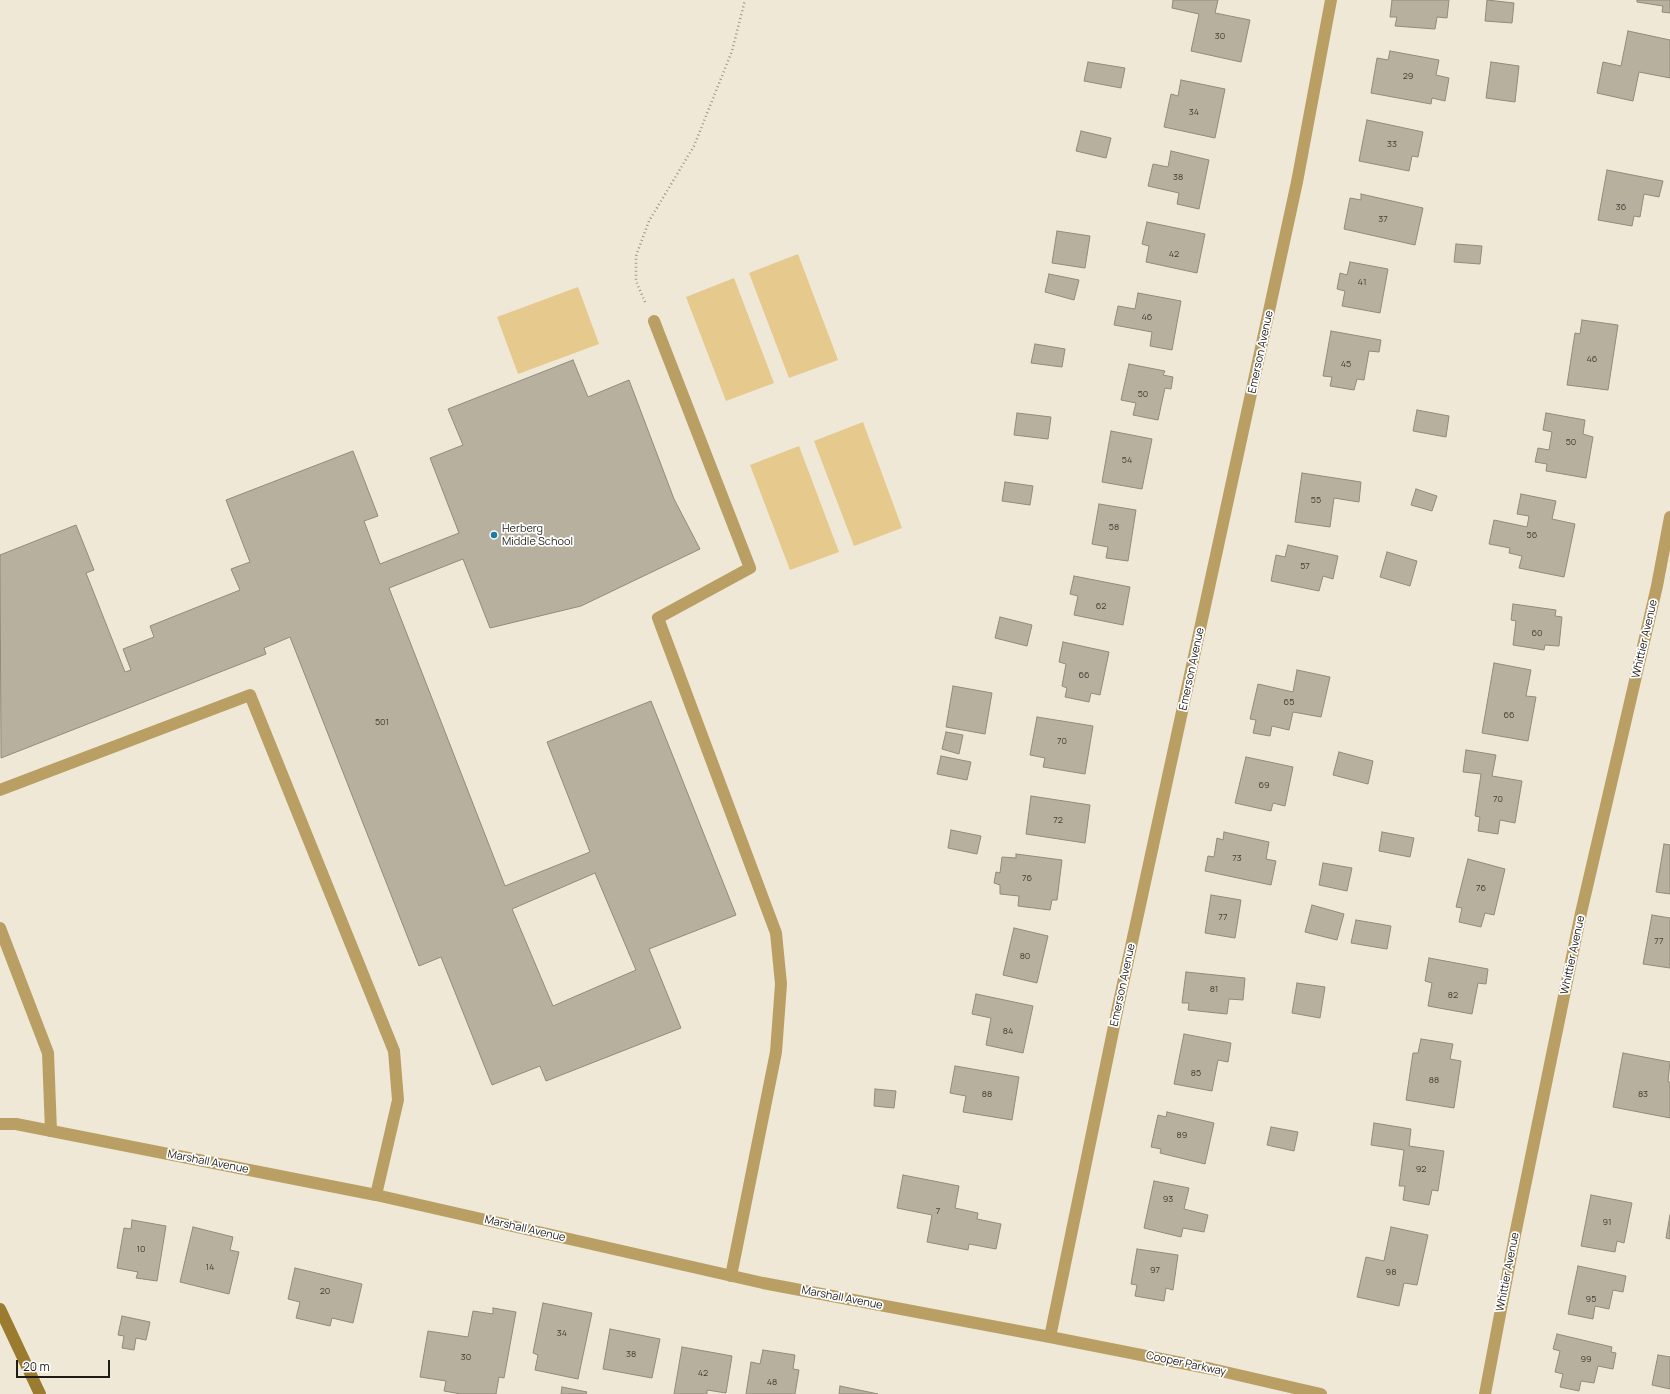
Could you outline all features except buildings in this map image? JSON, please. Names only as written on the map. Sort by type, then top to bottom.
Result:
[{"type":"street","name":"Emerson Avenue","points":[[1050,1337],[1119,1002],[1297,182],[1331,0]]},
{"type":"street","points":[[654,321],[750,568],[658,618],[776,933],[781,984],[776,1052],[731,1276]]},
{"type":"street","name":"Whittier Avenue","points":[[1485,1394],[1515,1235],[1581,913],[1657,586],[1670,517]]},
{"type":"street","points":[[0,790],[250,695],[394,1051],[398,1100],[376,1195]]},
{"type":"street","points":[[0,928],[48,1053],[51,1131]]},
{"type":"street","name":"Marshall Avenue","points":[[0,1124],[16,1124],[376,1195],[763,1283],[1050,1337]]},
{"type":"street","points":[[0,1308],[40,1394]]},
{"type":"street","name":"Cooper Parkway","points":[[1050,1337],[1212,1369],[1321,1394]]},
{"type":"path","points":[[654,321],[636,281],[636,256],[649,221],[694,146],[732,51],[745,0]]},
{"type":"shaded area","points":[[798,254],[838,360],[789,378],[749,273]]},
{"type":"shaded area","points":[[734,278],[774,383],[726,401],[686,297]]},
{"type":"shaded area","points":[[578,287],[599,344],[518,374],[497,317]]},
{"type":"shaded area","points":[[863,422],[902,528],[854,546],[814,441]]},
{"type":"shaded area","points":[[799,446],[839,552],[790,570],[750,465]]},
{"type":"place","name":"Herberg Middle School","points":[[494,535]]}]
